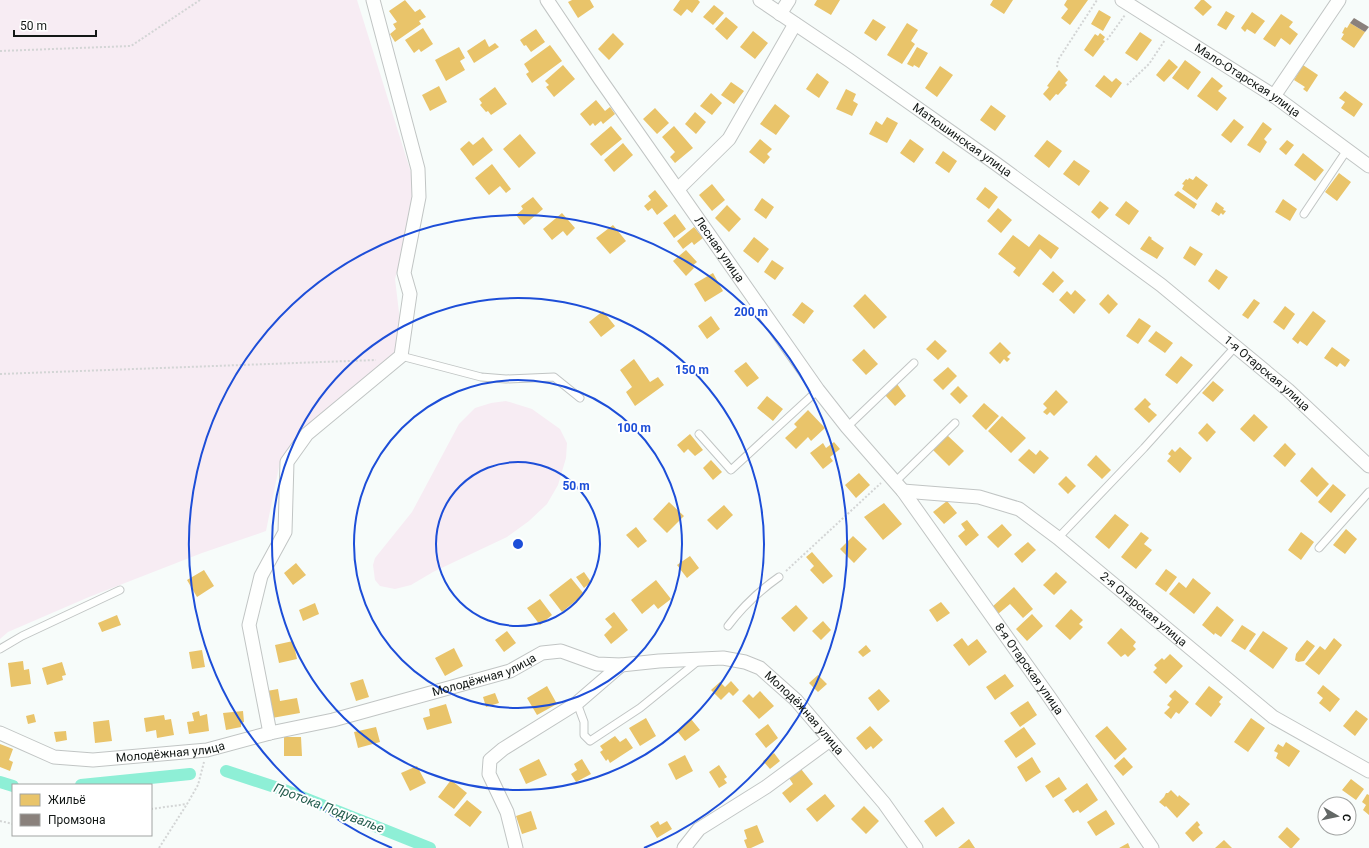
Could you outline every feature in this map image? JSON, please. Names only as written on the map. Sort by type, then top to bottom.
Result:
[{"type":"street","points":[[270,733],[250,625],[261,576],[285,532],[287,462],[306,434],[398,358],[410,294],[404,273],[419,197],[418,169],[372,0]]},
{"type":"street","name":"Лесная улица","points":[[547,0],[600,79],[818,390],[847,427],[896,483]]},
{"type":"street","name":"Матюшинская улица","points":[[760,0],[849,60],[995,163],[1161,285]]},
{"type":"street","points":[[780,14],[789,0]]},
{"type":"street","points":[[1274,96],[1339,0]]},
{"type":"street","name":"Мало-Отарская улица","points":[[1127,3],[1274,96],[1369,166]]},
{"type":"street","points":[[678,189],[729,139],[795,24]]},
{"type":"street","name":"1-я Отарская улица","points":[[1161,285],[1288,390],[1369,466]]},
{"type":"street","name":"2-я Отарская улица","points":[[896,483],[979,497],[1019,509],[1058,538],[1273,717],[1369,771]]},
{"type":"street","name":"8-я Отарская улица","points":[[896,483],[1050,698],[1152,848]]},
{"type":"street","name":"Молодёжная улица","points":[[0,733],[54,757],[93,760],[207,750],[270,733],[333,720],[510,671],[542,653],[561,651],[597,664],[622,666],[659,661],[722,658],[745,662],[760,668],[796,700],[884,803],[916,848]]},
{"type":"street","points":[[516,848],[507,812],[489,774],[490,760],[503,749],[577,703],[622,666]]},
{"type":"street","points":[[684,848],[699,829],[766,787],[830,740]]},
{"type":"lane","points":[[1304,214],[1347,150]]},
{"type":"lane","points":[[1058,538],[1144,448],[1235,347]]},
{"type":"lane","points":[[398,358],[481,377],[506,379],[554,377],[580,398]]},
{"type":"lane","points":[[847,427],[914,363]]},
{"type":"lane","points":[[699,434],[731,470],[818,390]]},
{"type":"lane","points":[[896,483],[955,423]]},
{"type":"lane","points":[[1319,548],[1369,492]]},
{"type":"lane","points":[[728,626],[761,590],[779,577]]},
{"type":"lane","points":[[0,649],[22,636],[120,590]]},
{"type":"lane","points":[[577,703],[584,722],[584,735],[590,741],[640,708],[700,659]]},
{"type":"path","points":[[0,52],[131,46],[200,0]]},
{"type":"path","points":[[1057,67],[1058,60],[1097,0]]},
{"type":"path","points":[[1107,40],[1127,3]]},
{"type":"path","points":[[1127,85],[1149,64],[1171,31]]},
{"type":"path","points":[[0,374],[398,358]]},
{"type":"path","points":[[779,577],[896,483]]},
{"type":"path","points":[[159,848],[198,785],[207,750]]},
{"type":"path","points":[[152,809],[187,804]]},
{"type":"path","points":[[0,821],[12,824]]},
{"type":"shaded area","points":[[0,0],[357,0],[418,195],[395,279],[401,329],[393,356],[303,433],[280,462],[266,531],[202,553],[89,597],[8,632],[0,639]]},
{"type":"shaded area","points":[[506,401],[532,409],[560,429],[567,443],[566,458],[558,485],[547,504],[529,521],[507,537],[433,572],[411,585],[395,589],[380,586],[375,580],[373,565],[375,558],[412,512],[459,424],[475,408],[491,403]]},
{"type":"building: Жильё","points":[[405,0],[415,12],[420,9],[426,17],[419,21],[421,24],[395,42],[390,34],[396,29],[393,24],[397,22],[389,11]]},
{"type":"building: Жильё","points":[[572,0],[590,0],[594,7],[578,18],[568,2]]},
{"type":"building: Жильё","points":[[680,0],[698,0],[700,2],[692,13],[687,9],[681,16],[673,10]]},
{"type":"building: Жильё","points":[[817,0],[840,0],[831,15],[814,5]]},
{"type":"building: Жильё","points":[[993,0],[1013,0],[1004,14],[990,5]]},
{"type":"building: Жильё","points":[[1067,0],[1088,0],[1070,25],[1061,18],[1068,9],[1064,5]]},
{"type":"building: Жильё","points":[[1201,0],[1204,0],[1212,7],[1203,16],[1194,8]]},
{"type":"building: Жильё","points":[[714,5],[724,13],[713,25],[703,17]]},
{"type":"building: Жильё","points":[[1099,10],[1111,17],[1103,31],[1091,24]]},
{"type":"building: Жильё","points":[[1226,11],[1235,16],[1226,30],[1217,25]]},
{"type":"building: Жильё","points":[[1252,12],[1265,21],[1255,34],[1247,29],[1245,32],[1241,28]]},
{"type":"building: Жильё","points":[[1281,14],[1293,22],[1289,27],[1298,34],[1290,45],[1281,38],[1275,47],[1263,39]]},
{"type":"building: Жильё","points":[[726,17],[738,27],[727,40],[715,29]]},
{"type":"building: Жильё","points":[[873,19],[886,27],[876,41],[864,33]]},
{"type":"building: Жильё","points":[[907,23],[918,30],[911,41],[915,44],[902,64],[887,55]]},
{"type":"building: Жильё","points":[[1350,23],[1365,32],[1354,48],[1341,39],[1344,34],[1342,33],[1345,27],[1347,28]]},
{"type":"building: Жильё","points":[[423,28],[433,44],[421,52],[419,49],[414,53],[405,40]]},
{"type":"building: Жильё","points":[[536,29],[545,42],[531,52],[520,40]]},
{"type":"building: Жильё","points":[[753,31],[768,43],[755,59],[740,47]]},
{"type":"building: Жильё","points":[[1140,32],[1152,40],[1137,61],[1125,53]]},
{"type":"building: Жильё","points":[[613,33],[624,44],[609,60],[598,49]]},
{"type":"building: Жильё","points":[[1100,33],[1105,37],[1103,40],[1105,41],[1093,57],[1084,50],[1095,34],[1098,36]]},
{"type":"building: Жильё","points":[[485,39],[489,47],[495,43],[499,47],[474,63],[467,51]]},
{"type":"building: Жильё","points":[[550,45],[562,61],[532,83],[526,74],[529,72],[524,64]]},
{"type":"building: Жильё","points":[[459,47],[465,58],[460,61],[465,70],[446,81],[435,60]]},
{"type":"building: Жильё","points":[[917,47],[928,53],[919,68],[914,65],[913,67],[907,64]]},
{"type":"building: Жильё","points":[[1169,59],[1178,67],[1164,82],[1156,75]]},
{"type":"building: Жильё","points":[[1185,60],[1201,72],[1188,90],[1172,78]]},
{"type":"building: Жильё","points":[[563,65],[575,79],[554,97],[546,87],[549,85],[545,81]]},
{"type":"building: Жильё","points":[[1303,65],[1318,75],[1307,92],[1303,89],[1305,87],[1294,80]]},
{"type":"building: Жильё","points":[[940,66],[953,75],[937,97],[925,88]]},
{"type":"building: Жильё","points":[[1059,70],[1068,80],[1065,83],[1067,85],[1050,101],[1043,94]]},
{"type":"building: Жильё","points":[[817,73],[829,82],[819,98],[806,89]]},
{"type":"building: Жильё","points":[[1104,75],[1112,82],[1116,78],[1122,83],[1111,98],[1095,86]]},
{"type":"building: Жильё","points":[[1212,77],[1223,86],[1218,91],[1227,98],[1217,111],[1197,96]]},
{"type":"building: Жильё","points":[[731,82],[744,91],[734,104],[721,95]]},
{"type":"building: Жильё","points":[[439,86],[447,102],[430,111],[422,95]]},
{"type":"building: Жильё","points":[[495,87],[507,104],[491,115],[480,105],[482,103],[479,99]]},
{"type":"building: Жильё","points":[[846,89],[856,94],[853,101],[858,104],[852,116],[836,109]]},
{"type":"building: Жильё","points":[[1345,91],[1363,104],[1354,117],[1341,108],[1345,102],[1339,98]]},
{"type":"building: Жильё","points":[[711,93],[722,103],[712,115],[700,106]]},
{"type":"building: Жильё","points":[[596,100],[605,111],[610,107],[615,114],[603,124],[601,121],[595,126],[593,123],[590,126],[580,114]]},
{"type":"building: Жильё","points":[[775,104],[790,116],[776,135],[760,124]]},
{"type":"building: Жильё","points":[[991,105],[1006,116],[995,131],[980,120]]},
{"type":"building: Жильё","points":[[655,108],[669,123],[657,134],[643,119]]},
{"type":"building: Жильё","points":[[695,112],[706,122],[696,134],[685,124]]},
{"type":"building: Жильё","points":[[887,117],[898,123],[887,143],[869,134],[876,121],[882,125]]},
{"type":"building: Жильё","points":[[1234,119],[1244,127],[1231,143],[1221,135]]},
{"type":"building: Жильё","points":[[1263,122],[1272,129],[1264,139],[1267,142],[1260,153],[1247,145]]},
{"type":"building: Жильё","points":[[611,126],[622,139],[601,156],[590,144]]},
{"type":"building: Жильё","points":[[674,126],[693,148],[675,163],[670,157],[675,152],[662,137]]},
{"type":"building: Жильё","points":[[520,134],[536,153],[519,168],[503,149]]},
{"type":"building: Жильё","points":[[483,137],[493,150],[473,166],[460,149],[469,141],[473,145]]},
{"type":"building: Жильё","points":[[760,139],[772,149],[767,154],[770,157],[764,164],[749,152]]},
{"type":"building: Жильё","points":[[910,139],[924,149],[914,163],[900,153]]},
{"type":"building: Жильё","points":[[1047,140],[1062,151],[1049,168],[1034,156]]},
{"type":"building: Жильё","points":[[1287,140],[1294,145],[1286,155],[1279,149]]},
{"type":"building: Жильё","points":[[623,143],[633,155],[614,172],[604,160]]},
{"type":"building: Жильё","points":[[943,151],[957,161],[949,173],[935,163]]},
{"type":"building: Жильё","points":[[1303,153],[1324,170],[1315,181],[1294,165]]},
{"type":"building: Жильё","points":[[1074,160],[1090,171],[1079,186],[1063,174]]},
{"type":"building: Жильё","points":[[492,164],[511,189],[506,193],[500,186],[489,195],[475,178]]},
{"type":"building: Жильё","points":[[1339,173],[1351,182],[1337,201],[1325,192]]},
{"type":"building: Жильё","points":[[1196,176],[1208,185],[1197,200],[1182,189],[1184,185],[1182,184],[1186,179],[1188,180],[1189,178],[1193,180]]},
{"type":"building: Жильё","points":[[712,184],[725,200],[712,211],[699,195]]},
{"type":"building: Жильё","points":[[985,187],[998,197],[989,209],[976,199]]},
{"type":"building: Жильё","points":[[655,190],[668,206],[657,215],[652,208],[648,211],[644,206],[651,200],[648,196]]},
{"type":"building: Жильё","points":[[1178,191],[1197,204],[1194,209],[1174,195]]},
{"type":"building: Жильё","points":[[533,197],[543,209],[524,225],[516,215],[523,209],[521,206]]},
{"type":"building: Жильё","points":[[762,198],[774,207],[766,219],[754,210]]},
{"type":"building: Жильё","points":[[1283,199],[1297,209],[1290,221],[1275,212]]},
{"type":"building: Жильё","points":[[1100,201],[1109,208],[1099,219],[1091,212]]},
{"type":"building: Жильё","points":[[1126,201],[1139,211],[1129,225],[1115,215]]},
{"type":"building: Жильё","points":[[1216,202],[1224,208],[1223,210],[1226,211],[1223,215],[1221,213],[1219,216],[1211,211]]},
{"type":"building: Жильё","points":[[727,205],[741,219],[729,232],[715,218]]},
{"type":"building: Жильё","points":[[998,208],[1012,220],[1001,233],[987,221]]},
{"type":"building: Жильё","points":[[562,213],[575,228],[567,236],[563,231],[552,240],[543,229]]},
{"type":"building: Жильё","points":[[675,214],[686,229],[674,238],[663,223]]},
{"type":"building: Жильё","points":[[613,225],[626,241],[610,254],[596,238]]},
{"type":"building: Жильё","points":[[694,227],[703,238],[694,245],[692,242],[683,249],[677,241]]},
{"type":"building: Жильё","points":[[1039,234],[1059,248],[1051,259],[1040,249],[1019,277],[1013,272],[1016,268],[998,254],[1013,235],[1029,247]]},
{"type":"building: Жильё","points":[[1149,236],[1164,248],[1157,259],[1140,249]]},
{"type":"building: Жильё","points":[[754,237],[769,249],[758,263],[743,251]]},
{"type":"building: Жильё","points":[[1190,246],[1203,254],[1195,266],[1183,258]]},
{"type":"building: Жильё","points":[[686,250],[697,262],[692,266],[694,268],[686,276],[673,261]]},
{"type":"building: Жильё","points":[[772,260],[784,268],[775,280],[764,272]]},
{"type":"building: Жильё","points":[[1216,269],[1228,277],[1219,290],[1208,281]]},
{"type":"building: Жильё","points":[[1053,271],[1064,281],[1053,293],[1042,284]]},
{"type":"building: Жильё","points":[[713,273],[723,291],[705,302],[694,284]]},
{"type":"building: Жильё","points":[[1075,290],[1086,300],[1074,314],[1059,300],[1067,291],[1071,295]]},
{"type":"building: Жильё","points":[[865,294],[887,317],[874,329],[853,306]]},
{"type":"building: Жильё","points":[[1108,294],[1118,304],[1109,314],[1099,304]]},
{"type":"building: Жильё","points":[[1254,299],[1260,303],[1248,319],[1242,315]]},
{"type":"building: Жильё","points":[[802,302],[814,311],[804,324],[792,315]]},
{"type":"building: Жильё","points":[[1285,306],[1295,314],[1284,330],[1273,322]]},
{"type":"building: Жильё","points":[[603,311],[615,326],[601,337],[589,322]]},
{"type":"building: Жильё","points":[[1313,311],[1326,321],[1307,346],[1300,341],[1298,344],[1292,339]]},
{"type":"building: Жильё","points":[[711,316],[720,329],[707,339],[698,326]]},
{"type":"building: Жильё","points":[[1139,318],[1151,326],[1138,344],[1126,336]]},
{"type":"building: Жильё","points":[[1156,331],[1173,343],[1165,353],[1148,341]]},
{"type":"building: Жильё","points":[[935,340],[947,351],[938,360],[926,349]]},
{"type":"building: Жильё","points":[[1000,342],[1011,353],[1007,357],[1010,359],[1007,362],[1004,359],[1000,364],[989,353]]},
{"type":"building: Жильё","points":[[1332,347],[1350,360],[1345,367],[1340,363],[1337,367],[1324,358]]},
{"type":"building: Жильё","points":[[864,349],[878,364],[866,375],[852,360]]},
{"type":"building: Жильё","points":[[1181,356],[1193,365],[1177,384],[1165,375]]},
{"type":"building: Жильё","points":[[634,359],[650,382],[658,377],[664,385],[635,406],[626,392],[632,387],[620,370]]},
{"type":"building: Жильё","points":[[746,362],[759,378],[747,387],[734,371]]},
{"type":"building: Жильё","points":[[948,367],[957,376],[943,390],[933,380]]},
{"type":"building: Жильё","points":[[1213,381],[1224,390],[1213,402],[1202,393]]},
{"type":"building: Жильё","points":[[897,384],[906,396],[895,406],[885,395]]},
{"type":"building: Жильё","points":[[958,386],[968,396],[960,404],[950,394]]},
{"type":"building: Жильё","points":[[1056,390],[1068,402],[1054,416],[1050,412],[1047,415],[1043,412],[1047,408],[1043,404]]},
{"type":"building: Жильё","points":[[767,396],[783,409],[773,421],[757,408]]},
{"type":"building: Жильё","points":[[1145,398],[1151,404],[1148,407],[1157,415],[1149,423],[1134,409]]},
{"type":"building: Жильё","points":[[984,403],[999,416],[986,430],[972,416]]},
{"type":"building: Жильё","points":[[808,410],[825,428],[811,441],[808,437],[796,449],[785,438],[797,427],[794,424]]},
{"type":"building: Жильё","points":[[1254,414],[1268,427],[1254,442],[1240,429]]},
{"type":"building: Жильё","points":[[1002,416],[1026,438],[1011,453],[988,431]]},
{"type":"building: Жильё","points":[[1207,423],[1216,432],[1207,442],[1198,433]]},
{"type":"building: Жильё","points":[[690,434],[703,450],[695,456],[688,449],[684,453],[677,445]]},
{"type":"building: Жильё","points":[[947,435],[964,451],[949,466],[933,450]]},
{"type":"building: Жильё","points":[[834,442],[840,449],[830,457],[833,461],[823,469],[810,453],[823,443],[826,448]]},
{"type":"building: Жильё","points":[[1285,443],[1296,454],[1285,467],[1273,456]]},
{"type":"building: Жильё","points":[[1180,447],[1192,458],[1180,473],[1167,461],[1171,456],[1168,454],[1172,449],[1175,452]]},
{"type":"building: Жильё","points":[[1029,449],[1036,455],[1040,450],[1049,458],[1034,474],[1018,460]]},
{"type":"building: Жильё","points":[[1096,455],[1111,470],[1102,479],[1087,465]]},
{"type":"building: Жильё","points":[[711,460],[722,472],[713,480],[703,468]]},
{"type":"building: Жильё","points":[[1312,467],[1329,484],[1317,497],[1300,481]]},
{"type":"building: Жильё","points":[[859,473],[870,485],[856,498],[845,485]]},
{"type":"building: Жильё","points":[[1066,476],[1076,486],[1068,494],[1058,484]]},
{"type":"building: Жильё","points":[[1333,484],[1346,495],[1331,513],[1318,502]]},
{"type":"building: Жильё","points":[[947,501],[957,513],[944,524],[933,512]]},
{"type":"building: Жильё","points":[[669,502],[684,516],[667,533],[653,519]]},
{"type":"building: Жильё","points":[[884,503],[902,524],[883,540],[864,517]]},
{"type":"building: Жильё","points":[[724,505],[733,515],[717,530],[707,520]]},
{"type":"building: Жильё","points":[[1115,514],[1129,525],[1109,549],[1095,537]]},
{"type":"building: Жильё","points":[[967,520],[979,535],[966,546],[958,536],[965,530],[961,524]]},
{"type":"building: Жильё","points":[[1002,524],[1012,535],[998,548],[987,537]]},
{"type":"building: Жильё","points":[[636,527],[647,541],[638,548],[626,535]]},
{"type":"building: Жильё","points":[[1346,529],[1357,539],[1345,554],[1333,545]]},
{"type":"building: Жильё","points":[[1141,532],[1149,538],[1144,544],[1152,550],[1136,569],[1121,557]]},
{"type":"building: Жильё","points":[[1301,532],[1314,542],[1301,560],[1288,550]]},
{"type":"building: Жильё","points":[[853,536],[867,549],[854,563],[840,549]]},
{"type":"building: Жильё","points":[[1028,542],[1036,550],[1022,563],[1014,554]]},
{"type":"building: Жильё","points":[[812,552],[833,576],[823,584],[810,570],[814,566],[806,557]]},
{"type":"building: Жильё","points":[[690,556],[699,568],[687,578],[677,565]]},
{"type":"building: Жильё","points":[[296,563],[306,575],[293,585],[284,573]]},
{"type":"building: Жильё","points":[[1166,569],[1177,577],[1166,592],[1155,584]]},
{"type":"building: Жильё","points":[[204,570],[214,586],[197,597],[187,580]]},
{"type":"building: Жильё","points":[[584,572],[591,582],[584,588],[576,577]]},
{"type":"building: Жильё","points":[[1056,572],[1067,582],[1054,595],[1043,585]]},
{"type":"building: Жильё","points":[[571,578],[584,594],[562,612],[549,595]]},
{"type":"building: Жильё","points":[[1193,578],[1211,593],[1194,614],[1169,594],[1179,582],[1186,588]]},
{"type":"building: Жильё","points":[[656,580],[671,599],[658,609],[654,604],[642,614],[631,600]]},
{"type":"building: Жильё","points":[[1014,587],[1033,609],[1023,618],[1010,604],[998,614],[992,607]]},
{"type":"building: Жильё","points":[[540,599],[552,615],[540,625],[527,608]]},
{"type":"building: Жильё","points":[[941,602],[950,613],[937,622],[929,610]]},
{"type":"building: Жильё","points":[[315,603],[319,614],[303,621],[299,610]]},
{"type":"building: Жильё","points":[[796,605],[808,618],[794,632],[781,618]]},
{"type":"building: Жильё","points":[[1217,606],[1234,620],[1221,637],[1215,633],[1214,635],[1202,625]]},
{"type":"building: Жильё","points":[[1071,609],[1083,620],[1079,624],[1083,627],[1070,640],[1055,626]]},
{"type":"building: Жильё","points":[[614,612],[628,630],[611,644],[604,635],[612,627],[605,619]]},
{"type":"building: Жильё","points":[[1032,614],[1043,626],[1027,641],[1016,629]]},
{"type":"building: Жильё","points":[[117,615],[121,625],[102,632],[98,623]]},
{"type":"building: Жильё","points":[[823,621],[831,630],[821,640],[812,631]]},
{"type":"building: Жильё","points":[[1242,625],[1256,634],[1245,650],[1231,641]]},
{"type":"building: Жильё","points":[[1121,628],[1136,642],[1133,646],[1136,649],[1128,657],[1125,654],[1121,657],[1107,643]]},
{"type":"building: Жильё","points":[[507,631],[516,643],[504,652],[495,640]]},
{"type":"building: Жильё","points":[[1263,631],[1288,648],[1273,669],[1249,651]]},
{"type":"building: Жильё","points":[[962,638],[968,646],[977,639],[987,652],[969,666],[953,645]]},
{"type":"building: Жильё","points":[[1334,638],[1342,645],[1319,675],[1305,664],[1320,646],[1325,650]]},
{"type":"building: Жильё","points":[[1307,640],[1315,646],[1304,661],[1298,662],[1295,660],[1296,654]]},
{"type":"building: Жильё","points":[[293,641],[297,659],[279,663],[275,645]]},
{"type":"building: Жильё","points":[[866,645],[871,651],[863,657],[858,652]]},
{"type":"building: Жильё","points":[[454,648],[463,666],[445,676],[435,658]]},
{"type":"building: Жильё","points":[[202,650],[205,667],[192,669],[189,652]]},
{"type":"building: Жильё","points":[[1170,654],[1183,666],[1166,684],[1153,672],[1157,668],[1154,665],[1162,658],[1164,660]]},
{"type":"building: Жильё","points":[[23,661],[24,670],[29,669],[31,684],[11,687],[8,663]]},
{"type":"building: Жильё","points":[[62,662],[66,675],[62,676],[63,680],[47,685],[42,668]]},
{"type":"building: Жильё","points":[[1005,674],[1014,686],[995,700],[986,687]]},
{"type":"building: Жильё","points":[[818,675],[827,684],[818,692],[809,683]]},
{"type":"building: Жильё","points":[[363,679],[369,697],[356,701],[350,683]]},
{"type":"building: Жильё","points":[[731,681],[739,690],[733,696],[729,692],[721,700],[711,690],[720,682],[725,687]]},
{"type":"building: Жильё","points":[[1323,685],[1340,699],[1330,712],[1319,703],[1323,698],[1317,693]]},
{"type":"building: Жильё","points":[[547,686],[557,704],[537,715],[527,698]]},
{"type":"building: Жильё","points":[[1209,686],[1223,697],[1219,702],[1221,704],[1211,717],[1195,704]]},
{"type":"building: Жильё","points":[[278,689],[280,701],[297,698],[300,713],[272,718],[267,691]]},
{"type":"building: Жильё","points":[[879,689],[890,701],[878,711],[868,698]]},
{"type":"building: Жильё","points":[[1175,690],[1189,702],[1179,714],[1176,712],[1171,719],[1164,713],[1170,707],[1167,705],[1172,699],[1169,696]]},
{"type":"building: Жильё","points":[[760,691],[774,706],[759,719],[742,701],[749,694],[753,698]]},
{"type":"building: Жильё","points":[[495,693],[499,703],[486,707],[483,697]]},
{"type":"building: Жильё","points":[[1028,701],[1037,715],[1020,727],[1010,713]]},
{"type":"building: Жильё","points":[[446,704],[452,723],[427,730],[423,718],[430,716],[429,709]]},
{"type":"building: Жильё","points":[[1356,710],[1368,719],[1355,736],[1343,726]]},
{"type":"building: Жильё","points":[[199,711],[200,716],[207,714],[209,731],[189,734],[187,722],[194,721],[192,713]]},
{"type":"building: Жильё","points":[[243,711],[244,722],[241,723],[241,727],[226,730],[223,713]]},
{"type":"building: Жильё","points":[[34,714],[36,722],[28,724],[26,716]]},
{"type":"building: Жильё","points":[[164,715],[165,720],[171,719],[174,735],[157,738],[156,730],[146,732],[144,718]]},
{"type":"building: Жильё","points":[[646,718],[656,736],[640,746],[629,728]]},
{"type":"building: Жильё","points":[[1251,718],[1265,728],[1248,752],[1234,742]]},
{"type":"building: Жильё","points":[[691,719],[700,730],[685,741],[677,731]]},
{"type":"building: Жильё","points":[[109,720],[112,741],[95,743],[93,722]]},
{"type":"building: Жильё","points":[[768,724],[778,738],[766,748],[755,734]]},
{"type":"building: Жильё","points":[[870,726],[883,740],[873,749],[871,746],[866,750],[856,738]]},
{"type":"building: Жильё","points":[[1107,726],[1127,749],[1115,760],[1095,736]]},
{"type":"building: Жильё","points":[[376,727],[380,742],[358,748],[354,732]]},
{"type":"building: Жильё","points":[[1024,727],[1036,744],[1016,758],[1004,741]]},
{"type":"building: Жильё","points":[[66,731],[67,740],[56,742],[54,732]]},
{"type":"building: Жильё","points":[[615,736],[620,742],[626,738],[633,748],[610,763],[608,759],[606,761],[600,752],[603,750],[600,746]]},
{"type":"building: Жильё","points":[[284,737],[301,737],[302,756],[284,756]]},
{"type":"building: Жильё","points":[[1286,742],[1300,751],[1289,767],[1276,758],[1278,753],[1274,751],[1278,744],[1283,747]]},
{"type":"building: Жильё","points":[[0,744],[13,749],[9,760],[13,762],[10,771],[0,767]]},
{"type":"building: Жильё","points":[[774,753],[780,761],[770,769],[763,761]]},
{"type":"building: Жильё","points":[[685,755],[693,771],[676,780],[668,764]]},
{"type":"building: Жильё","points":[[1032,757],[1041,772],[1026,782],[1017,767]]},
{"type":"building: Жильё","points":[[1124,757],[1133,767],[1123,776],[1114,766]]},
{"type":"building: Жильё","points":[[539,759],[547,775],[526,784],[519,769]]},
{"type":"building: Жильё","points":[[582,759],[591,774],[576,782],[571,774],[577,770],[574,764]]},
{"type":"building: Жильё","points":[[719,765],[727,777],[724,779],[727,783],[719,788],[709,772]]},
{"type":"building: Жильё","points":[[417,766],[426,783],[410,791],[401,773]]},
{"type":"building: Жильё","points":[[801,769],[813,784],[790,803],[782,793],[793,784],[789,778]]},
{"type":"building: Жильё","points":[[1059,777],[1067,789],[1053,798],[1045,786]]},
{"type":"building: Жильё","points":[[1351,779],[1364,789],[1357,799],[1357,796],[1350,796],[1342,790]]},
{"type":"building: Жильё","points":[[451,780],[467,793],[454,809],[438,797]]},
{"type":"building: Жильё","points":[[1087,783],[1098,800],[1080,813],[1078,810],[1073,813],[1064,800]]},
{"type":"building: Жильё","points":[[1171,790],[1178,797],[1179,795],[1190,804],[1177,818],[1166,806],[1165,807],[1159,802],[1166,793]]},
{"type":"building: Жильё","points":[[825,794],[835,806],[817,822],[806,809]]},
{"type":"building: Жильё","points":[[1367,794],[1369,795],[1369,815],[1363,810],[1366,805],[1362,802]]},
{"type":"building: Жильё","points":[[467,800],[482,812],[470,827],[454,815]]},
{"type":"building: Жильё","points":[[864,806],[879,821],[866,834],[851,819]]},
{"type":"building: Жильё","points":[[943,807],[955,823],[936,837],[924,821]]},
{"type":"building: Жильё","points":[[1106,810],[1115,824],[1096,836],[1087,822]]},
{"type":"building: Жильё","points":[[531,811],[537,829],[522,834],[516,816]]},
{"type":"building: Жильё","points":[[658,821],[660,825],[667,821],[672,829],[657,838],[650,826]]},
{"type":"building: Жильё","points":[[1197,821],[1200,825],[1198,827],[1203,833],[1193,842],[1185,833]]},
{"type":"building: Жильё","points":[[757,825],[764,842],[751,848],[747,848],[744,840],[747,839],[744,830]]},
{"type":"building: Жильё","points":[[1287,827],[1300,839],[1292,848],[1290,848],[1278,837]]},
{"type":"building: Жильё","points":[[969,839],[975,848],[958,848]]},
{"type":"building: Жильё","points":[[1224,840],[1232,848],[1215,848]]},
{"type":"building: Жильё","points":[[1128,843],[1130,848],[1119,848]]},
{"type":"building: Промзона","points":[[1354,18],[1369,27],[1365,32],[1350,23]]},
{"type":"waterway","name":"Протока Подувалье","points":[[226,771],[287,791],[430,848]]},
{"type":"waterway","name":"Протока Подувалье","points":[[91,784],[190,774]]},
{"type":"waterway","name":"Протока Подувалье","points":[[0,782],[12,786]]}]
